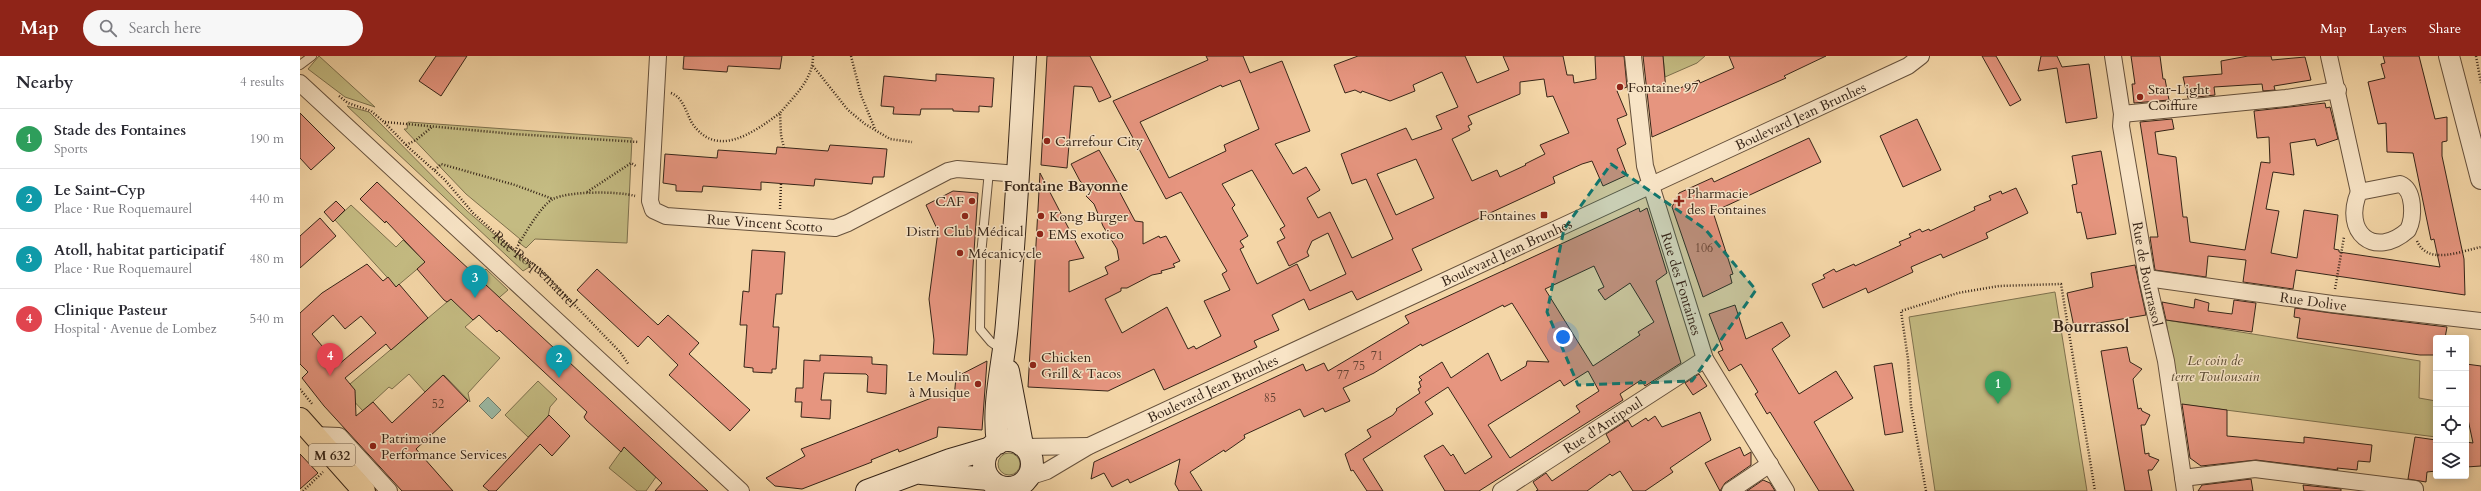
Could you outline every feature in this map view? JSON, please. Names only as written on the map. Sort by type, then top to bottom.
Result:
[{"type":"main road","points":[[991,484],[984,463],[994,445],[995,420],[1005,352],[1019,174],[1025,56]]},
{"type":"main road","points":[[901,481],[991,484],[1011,488],[1024,483],[1031,462],[1023,446],[1005,352]]},
{"type":"main road","name":"M 632","points":[[307,427],[364,491]]},
{"type":"main road","points":[[867,491],[901,481],[994,445],[1011,441],[1023,446]]},
{"type":"street","points":[[650,201],[650,175],[658,56]]},
{"type":"street","name":"Rue des Fontaines","points":[[1633,56],[1643,158],[1705,359],[1786,491]]},
{"type":"street","name":"Boulevard Jean Brunhes","points":[[1024,483],[1089,446],[1908,66],[1921,56]]},
{"type":"street","name":"Rue de Bourrassol","points":[[2113,56],[2122,114],[2121,126],[2147,278],[2166,361],[2184,485]]},
{"type":"street","points":[[2330,56],[2359,192],[2352,214],[2356,228],[2368,239],[2375,242],[2388,243],[2408,230],[2412,214],[2411,200],[2404,186],[2400,184],[2359,192]]},
{"type":"street","points":[[2449,56],[2481,179]]},
{"type":"street","name":"Rue Roquemaurel","points":[[300,83],[740,490]]},
{"type":"street","points":[[2122,114],[2286,98],[2338,90]]},
{"type":"street","name":"Rue Vincent Scotto","points":[[650,201],[653,210],[666,216],[835,228],[912,191],[948,171],[957,169],[1019,174]]},
{"type":"street","name":"Rue Dolive","points":[[2147,278],[2332,304],[2481,321]]},
{"type":"street","name":"Rue d'Antipoul","points":[[1501,491],[1705,359]]},
{"type":"street","points":[[307,427],[339,436],[389,491]]},
{"type":"street","name":"Boulevard Jean Brunhes","points":[[1023,446],[1089,446]]},
{"type":"street","points":[[1730,491],[1770,464]]},
{"type":"street","points":[[2184,485],[2255,469],[2415,489],[2415,491]]},
{"type":"lane","points":[[300,65],[312,56]]},
{"type":"lane","points":[[989,171],[981,255],[980,329],[991,342],[1005,352]]},
{"type":"path","points":[[655,91],[673,94],[678,97],[692,123],[704,136],[720,142],[753,133],[780,114],[809,79],[813,66],[813,56]]},
{"type":"path","points":[[851,56],[861,95],[875,130]]},
{"type":"path","points":[[2476,56],[2481,83]]},
{"type":"path","points":[[813,66],[848,110],[890,139],[912,142]]},
{"type":"path","name":"Rue Roquemaurel","points":[[336,94],[348,103],[371,111],[384,122],[406,145],[435,170],[473,213],[515,251],[540,269],[620,352],[631,368]]},
{"type":"path","points":[[780,114],[781,135],[784,148]]},
{"type":"path","points":[[384,122],[432,128],[652,143]]},
{"type":"path","points":[[406,145],[416,140],[432,128]]},
{"type":"path","points":[[586,192],[631,163],[650,175]]},
{"type":"path","points":[[435,170],[441,164],[515,185],[553,199],[586,192],[629,194],[650,201]]},
{"type":"path","points":[[779,223],[781,184]]},
{"type":"path","points":[[515,251],[532,224],[553,199]]},
{"type":"path","points":[[2332,304],[2346,229],[2356,228]]},
{"type":"path","points":[[2408,230],[2424,252],[2431,255],[2445,255],[2481,247]]},
{"type":"path","points":[[1926,491],[1911,406],[1908,359],[1900,311],[1958,293],[1999,286],[2062,284],[2095,491]]},
{"type":"path","points":[[303,491],[324,472]]},
{"type":"highlighted area","points":[[1611,164],[1705,229],[1756,290],[1692,381],[1578,385],[1547,312],[1564,229]]},
{"type":"green space","points":[[319,56],[375,107],[345,97],[308,69]]},
{"type":"green space","points":[[1663,56],[1705,56],[1697,63],[1665,77]]},
{"type":"green space","points":[[347,106],[369,112],[467,211],[531,266],[523,271]]},
{"type":"green space","points":[[408,122],[632,138],[627,243],[535,239],[526,248],[518,242],[520,239],[466,194],[404,129],[407,129]]},
{"type":"green space","points":[[351,205],[396,247],[403,240],[417,254],[428,260],[396,287],[335,220]]},
{"type":"green space","points":[[486,269],[508,290],[465,327],[500,358],[468,393],[470,402],[444,375],[425,392],[409,374],[392,389],[389,387],[363,411],[350,397],[355,393],[350,384]]},
{"type":"green space","points":[[2055,292],[2087,491],[1935,491],[1909,317]]},
{"type":"green space","name":"Le coin de terre Toulousain","points":[[2166,320],[2420,361],[2419,398],[2433,400],[2433,437],[2179,404]]},
{"type":"green space","points":[[538,381],[557,399],[550,407],[548,417],[528,437],[505,415]]},
{"type":"green space","points":[[624,447],[656,477],[646,491],[637,491],[609,468]]},
{"type":"green space","points":[[1005,453],[1013,453],[1020,460],[1020,468],[1013,475],[1005,475],[998,468],[998,460]]},
{"type":"shaded area","points":[[488,397],[501,410],[492,419],[479,406]]},
{"type":"building","points":[[436,56],[467,56],[441,96],[419,81]]},
{"type":"building","points":[[684,56],[782,56],[780,69],[728,66],[727,72],[683,69]]},
{"type":"building","points":[[1047,56],[1090,56],[1111,97],[1099,102],[1092,87],[1074,86],[1067,168],[1041,165]]},
{"type":"building","points":[[1206,56],[1243,56],[1250,73],[1282,61],[1310,131],[1275,144],[1293,174],[1306,167],[1320,190],[1307,198],[1318,218],[1330,212],[1352,258],[1393,239],[1366,179],[1352,184],[1341,154],[1406,128],[1412,140],[1442,129],[1436,116],[1458,107],[1442,72],[1413,85],[1415,91],[1390,101],[1362,91],[1361,93],[1355,90],[1345,93],[1334,65],[1358,56],[1465,56],[1477,83],[1509,70],[1503,56],[1563,56],[1567,75],[1573,75],[1574,83],[1596,79],[1595,56],[1624,56],[1627,87],[1617,91],[1627,115],[1617,119],[1626,144],[1617,149],[1627,175],[1603,186],[1592,161],[1553,177],[1555,183],[1412,249],[1422,270],[1357,300],[1352,291],[1309,310],[1304,299],[1272,315],[1279,330],[1254,341],[1257,347],[1164,390],[1154,369],[1108,391],[1028,387],[1040,173],[1084,258],[1069,261],[1069,292],[1108,274],[1105,267],[1119,260],[1117,249],[1103,226],[1094,204],[1086,196],[1092,192],[1080,181],[1071,164],[1099,150],[1121,189],[1118,189],[1135,221],[1143,222],[1143,244],[1159,236],[1160,238],[1166,236],[1180,261],[1173,264],[1175,267],[1161,271],[1162,273],[1152,275],[1127,288],[1121,288],[1121,291],[1105,299],[1122,333],[1167,307],[1188,349],[1194,346],[1196,349],[1221,336],[1204,301],[1230,290],[1222,274],[1227,271],[1181,192],[1166,199],[1113,101],[1208,60]],"holes":[[[1544,79],[1547,97],[1553,96],[1569,133],[1540,145],[1545,154],[1525,164],[1526,165],[1500,177],[1497,170],[1472,181],[1452,139],[1470,130],[1468,126],[1472,124],[1468,116],[1520,94],[1520,82]],[[1240,80],[1259,129],[1224,145],[1226,151],[1169,178],[1140,122],[1221,85],[1222,87]],[[1416,159],[1434,198],[1396,215],[1377,174]],[[1252,170],[1285,226],[1280,229],[1285,238],[1277,242],[1289,266],[1309,256],[1307,252],[1312,241],[1328,233],[1346,274],[1310,291],[1297,264],[1257,284],[1240,249],[1244,247],[1240,241],[1248,236],[1232,208],[1235,205],[1222,184]]]},
{"type":"building","points":[[1643,56],[1663,56],[1666,91],[1672,88],[1673,91],[1699,80],[1700,83],[1734,68],[1729,56],[1826,56],[1784,76],[1786,78],[1652,137]]},
{"type":"building","points":[[1982,56],[1996,56],[2021,100],[2010,106]]},
{"type":"building","points":[[2041,56],[2057,56],[2062,67],[2089,64],[2097,118],[2066,123],[2057,68],[2038,71]]},
{"type":"building","points":[[2131,56],[2160,56],[2163,79],[2165,79],[2169,100],[2134,103],[2132,84],[2135,84]]},
{"type":"building","points":[[2248,56],[2271,56],[2272,60],[2305,57],[2311,80],[2274,86],[2275,90],[2263,91],[2262,84],[2214,87],[2215,95],[2188,98],[2183,77],[2222,74],[2221,61]]},
{"type":"building","points":[[2383,56],[2419,56],[2435,119],[2447,117],[2447,141],[2442,142],[2442,156],[2464,259],[2465,295],[2296,270],[2293,289],[2243,282],[2246,260],[2208,256],[2206,277],[2155,270],[2150,237],[2158,237],[2140,122],[2172,119],[2174,129],[2155,132],[2158,154],[2176,157],[2183,217],[2187,217],[2190,242],[2245,250],[2261,162],[2270,163],[2269,137],[2257,138],[2254,111],[2325,103],[2326,108],[2330,107],[2338,139],[2317,146],[2315,139],[2290,143],[2294,175],[2273,172],[2266,209],[2279,211],[2271,253],[2297,258],[2304,210],[2338,215],[2334,249],[2339,250],[2339,252],[2440,267],[2434,239],[2431,240],[2413,153],[2387,152],[2386,123],[2378,124],[2368,82],[2385,78],[2381,64],[2385,63]]},
{"type":"building","points":[[936,74],[994,78],[992,107],[979,106],[979,112],[953,111],[953,109],[921,109],[920,115],[893,114],[894,107],[881,106],[884,76],[936,81]]},
{"type":"building","points":[[300,113],[335,148],[311,170],[300,158]]},
{"type":"building","points":[[1917,119],[1941,170],[1903,187],[1880,136]]},
{"type":"building","points":[[1809,138],[1821,162],[1713,212],[1733,274],[1730,275],[1732,283],[1703,297],[1672,207],[1679,193],[1712,178],[1714,182]]},
{"type":"building","points":[[830,145],[887,149],[884,177],[873,177],[872,184],[815,179],[814,186],[761,182],[761,190],[703,186],[702,192],[676,191],[676,185],[663,183],[665,154],[717,158],[718,150],[776,154],[777,147],[828,151]]},
{"type":"building","points":[[2101,151],[2116,234],[2087,239],[2081,212],[2077,213],[2072,185],[2077,184],[2072,156]]},
{"type":"building","points":[[377,182],[708,491],[655,491],[662,483],[624,447],[621,452],[586,420],[584,417],[587,412],[499,330],[497,332],[479,315],[473,320],[451,299],[447,302],[444,300],[417,269],[425,262],[386,221],[385,223],[360,199]]},
{"type":"building","points":[[2016,188],[2028,213],[1986,233],[1988,238],[1943,258],[1941,254],[1911,267],[1913,272],[1868,293],[1866,288],[1823,308],[1812,284],[1825,278],[1823,275],[1834,269],[1836,272],[1854,264],[1855,266],[1901,245],[1899,242],[1911,237],[1909,234],[1920,229],[1922,232],[1929,229],[1930,231],[1975,210],[1974,207],[1991,200],[1989,196],[2001,191],[2002,194]]},
{"type":"building","points":[[953,191],[978,193],[967,355],[933,354],[934,340],[929,299],[938,231],[926,205]]},
{"type":"building","points":[[336,201],[345,210],[333,222],[324,212]]},
{"type":"building","points":[[1639,208],[1640,212],[1647,208],[1667,273],[1656,281],[1681,363],[1645,386],[1641,380],[1620,394],[1623,400],[1479,491],[1445,491],[1424,456],[1443,445],[1451,456],[1453,454],[1465,474],[1492,457],[1448,387],[1425,402],[1433,414],[1363,459],[1383,491],[1367,491],[1353,470],[1351,471],[1345,454],[1371,437],[1367,430],[1393,415],[1397,410],[1396,409],[1420,393],[1418,389],[1421,387],[1419,382],[1422,380],[1419,377],[1442,362],[1451,378],[1488,353],[1501,381],[1526,366],[1527,361],[1549,362],[1512,303],[1504,307],[1503,305],[1422,346],[1421,344],[1374,373],[1343,388],[1350,401],[1325,412],[1323,408],[1304,417],[1300,409],[1244,435],[1245,438],[1225,452],[1224,450],[1190,472],[1202,491],[1179,491],[1175,484],[1180,459],[1130,483],[1128,479],[1112,487],[1104,473],[1091,479],[1094,462],[1303,364],[1306,371],[1324,363],[1328,371],[1409,323],[1405,316]],"holes":[[[1594,266],[1604,287],[1598,290],[1605,300],[1630,283],[1654,322],[1638,332],[1640,335],[1593,366],[1545,289]],[[1588,371],[1599,391],[1576,406],[1580,412],[1510,458],[1488,425],[1560,380],[1564,386]]]},
{"type":"building","points":[[320,218],[336,236],[300,268],[300,236]]},
{"type":"building","points":[[752,250],[785,252],[782,294],[776,294],[773,327],[779,327],[776,369],[772,369],[772,373],[753,372],[753,368],[744,367],[747,325],[740,325],[743,291],[749,292]]},
{"type":"building","points":[[367,264],[383,281],[388,277],[396,287],[399,284],[428,318],[391,350],[386,344],[345,378],[355,390],[356,416],[373,402],[392,423],[443,375],[468,401],[416,449],[453,491],[402,491],[324,406],[302,378],[308,372],[300,364],[300,313],[322,293]],"holes":[[[333,315],[345,329],[361,316],[376,333],[338,365],[312,334]]]},
{"type":"building","points":[[2135,265],[2146,315],[2074,327],[2067,293],[2093,287],[2091,273]]},
{"type":"building","points":[[597,269],[658,325],[668,315],[699,343],[689,354],[750,410],[730,431],[669,375],[678,365],[648,336],[638,347],[577,290]]},
{"type":"building","points":[[2195,299],[2209,303],[2208,311],[2232,314],[2234,300],[2256,303],[2252,332],[2166,320],[2162,302],[2194,308]]},
{"type":"building","points":[[1735,305],[1746,339],[1782,322],[1790,336],[1772,349],[1799,394],[1836,371],[1853,398],[1814,422],[1854,491],[1819,491],[1770,412],[1767,414],[1755,394],[1758,392],[1741,364],[1729,371],[1718,352],[1723,350],[1709,314]]},
{"type":"building","points":[[2295,308],[2447,327],[2446,335],[2433,335],[2433,355],[2420,355],[2297,338],[2300,318],[2294,317]]},
{"type":"building","points":[[2127,347],[2130,362],[2142,369],[2133,379],[2138,409],[2141,408],[2142,411],[2150,415],[2145,425],[2141,425],[2145,454],[2149,453],[2149,456],[2159,460],[2152,470],[2148,470],[2152,491],[2125,491],[2101,351]]},
{"type":"building","points":[[820,355],[872,357],[872,364],[887,365],[886,394],[867,392],[868,376],[866,374],[824,373],[821,400],[831,400],[830,419],[801,417],[802,402],[795,402],[796,388],[803,388],[804,360],[820,361]]},
{"type":"building","points":[[987,361],[982,430],[938,427],[937,437],[899,452],[898,449],[871,460],[872,462],[802,489],[775,486],[766,478],[805,456],[801,449],[934,397],[954,398],[956,377]]},
{"type":"building","points":[[1892,363],[1903,432],[1885,435],[1874,366]]},
{"type":"building","points":[[2469,364],[2481,366],[2481,466],[2469,467],[2469,442],[2473,443],[2469,424]]},
{"type":"building","points":[[1699,374],[1707,386],[1693,395],[1685,383]]},
{"type":"building","points":[[2182,404],[2227,410],[2227,436],[2304,443],[2304,437],[2372,445],[2370,462],[2358,461],[2357,470],[2337,468],[2338,470],[2256,460],[2201,466],[2190,458]]},
{"type":"building","points":[[1700,412],[1711,440],[1670,468],[1673,472],[1645,491],[1633,491],[1620,471],[1612,476],[1610,474],[1587,491],[1536,491],[1538,490],[1533,482],[1546,473],[1552,481],[1610,442],[1606,434],[1628,420],[1632,427],[1646,418],[1648,421],[1655,416],[1662,427]]},
{"type":"building","points":[[549,415],[570,436],[552,456],[540,444],[496,491],[489,491],[483,486]]},
{"type":"building","points":[[2415,437],[2433,440],[2433,471],[2427,472],[2426,482],[2408,479]]},
{"type":"building","points":[[1740,447],[1744,456],[1751,452],[1751,465],[1725,483],[1720,491],[1705,463]]},
{"type":"building","points":[[300,454],[318,473],[300,489]]},
{"type":"building","points":[[2251,479],[2253,491],[2198,491],[2202,485]]},
{"type":"building","points":[[1763,480],[1770,483],[1775,491],[1747,491]]},
{"type":"building","points":[[2303,485],[2341,489],[2341,491],[2304,491]]},
{"type":"place","name":"Fontaine 97","points":[[1620,87]]},
{"type":"place","name":"Star-Light Coiffure","points":[[2140,97]]},
{"type":"place","name":"Carrefour City","points":[[1047,141]]},
{"type":"place","name":"CAF","points":[[972,201]]},
{"type":"place","name":"Pharmacie des Fontaines","points":[[1679,201]]},
{"type":"place","name":"Fontaines","points":[[1544,215]]},
{"type":"place","name":"Distri Club Médical","points":[[965,216]]},
{"type":"place","name":"Kong Burger","points":[[1041,216]]},
{"type":"place","name":"EMS exotico","points":[[1040,234]]},
{"type":"place","name":"Mécanicycle","points":[[960,253]]},
{"type":"place","name":"Atoll, habitat participatif","points":[[475,298]]},
{"type":"place","name":"Chicken Grill & Tacos","points":[[1033,365]]},
{"type":"place","name":"Clinique Pasteur","points":[[330,376]]},
{"type":"place","name":"Le Saint-Cyp","points":[[559,378]]},
{"type":"place","name":"Le Moulin à Musique","points":[[978,384]]},
{"type":"place","name":"Stade des Fontaines","points":[[1998,404]]},
{"type":"place","name":"Patrimoine Performance Services","points":[[373,446]]},
{"type":"district","name":"Fontaine Bayonne","points":[[1066,186]]},
{"type":"district","name":"Bourrassol","points":[[2091,326]]}]
